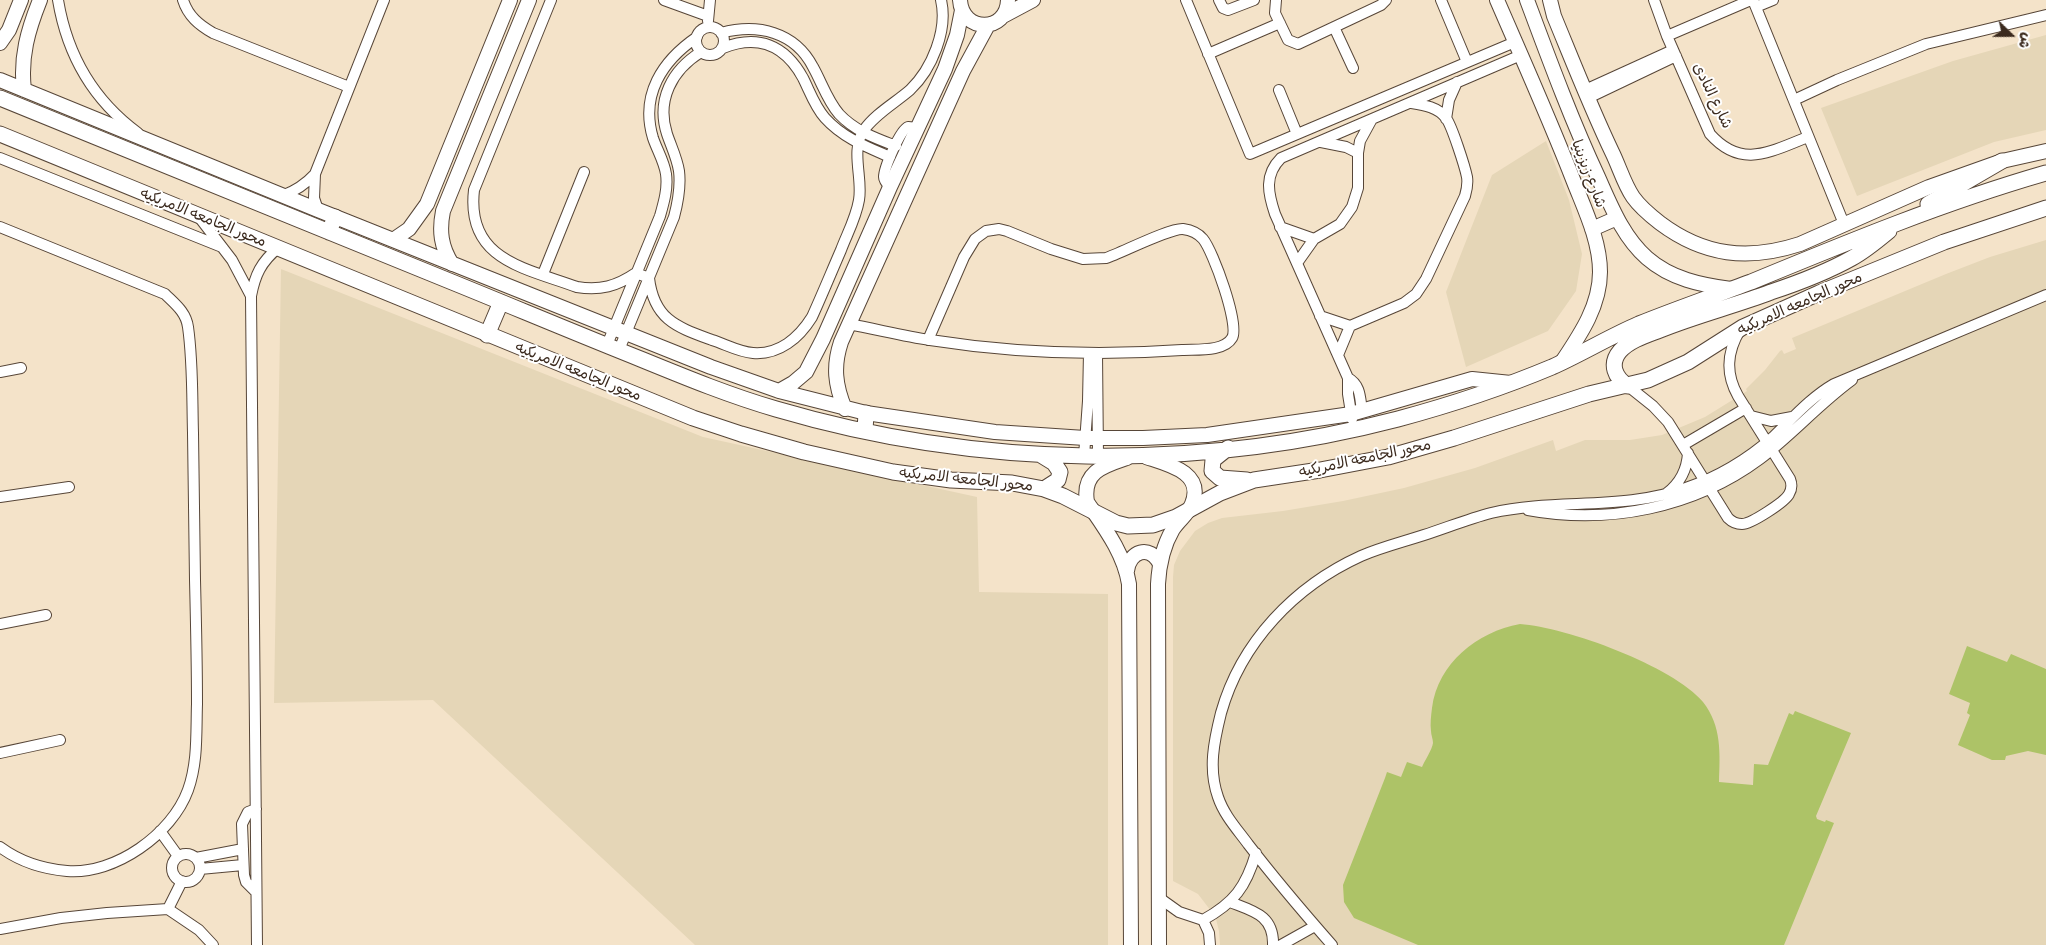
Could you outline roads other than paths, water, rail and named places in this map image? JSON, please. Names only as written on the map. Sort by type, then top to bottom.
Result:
[{"type":"main road","name":"محور الجامعه الامريكيه","points":[[0,98],[613,348],[756,403],[865,430],[935,443],[1041,455],[1138,456],[1291,441],[1356,418],[1434,409],[1511,383],[1562,362],[1632,327],[1731,290],[1904,220],[1980,192],[2046,173]]},
{"type":"main road","name":"محور الجامعه الامريكيه","points":[[0,134],[693,418],[765,441],[913,476],[1020,484],[1044,489],[1063,496],[1116,523],[1141,526],[1165,522],[1220,493],[1254,480],[1388,457],[1454,438],[1590,394],[1648,380],[1688,362],[1740,329],[1774,312],[1918,252],[1994,224],[2046,208]]},
{"type":"main road","points":[[1628,386],[1616,374],[1614,362],[1619,352],[1632,342],[1689,318],[1770,293],[1843,263],[1904,220],[2002,161]]},
{"type":"main road","points":[[329,232],[335,217]]},
{"type":"main road","points":[[487,335],[500,302]]},
{"type":"main road","points":[[865,430],[866,413]]},
{"type":"main road","points":[[1228,448],[1213,460],[1211,467],[1214,474],[1220,478],[1254,480]]},
{"type":"main road","points":[[1041,455],[1054,463],[1060,472],[1058,480],[1044,489]]},
{"type":"street","points":[[21,0],[9,30],[1,41],[15,46],[24,46]]},
{"type":"street","points":[[24,90],[24,46],[40,0]]},
{"type":"street","points":[[58,0],[66,35],[73,53],[93,89],[120,119],[153,143]]},
{"type":"street","points":[[184,0],[192,18],[202,27],[213,33],[349,87]]},
{"type":"street","points":[[318,210],[314,198],[315,174],[384,0]]},
{"type":"street","points":[[393,240],[409,229],[422,214],[427,204],[510,0]]},
{"type":"street","points":[[452,264],[443,245],[441,234],[442,211],[529,0]]},
{"type":"street","points":[[551,0],[474,190],[475,222],[484,242],[491,250],[509,262],[577,287],[597,289],[617,285],[636,273]]},
{"type":"street","points":[[664,0],[708,16]]},
{"type":"street","points":[[708,27],[710,0]]},
{"type":"street","points":[[649,278],[650,290],[659,310],[666,319],[687,331],[753,353],[773,350],[791,342],[805,328],[812,317],[854,217],[860,190],[858,143],[862,132],[870,123],[909,91],[924,73],[941,31],[943,20],[941,0]]},
{"type":"street","points":[[1003,16],[1008,0]]},
{"type":"street","points":[[845,409],[838,389],[835,370],[838,353],[848,324],[962,71],[988,25],[1033,0]]},
{"type":"street","points":[[1186,0],[1249,153],[1515,42]]},
{"type":"street","points":[[1220,0],[1223,8],[1228,10],[1254,0]]},
{"type":"street","points":[[1276,0],[1274,9],[1288,40],[1298,44],[1382,5],[1386,0]]},
{"type":"street","points":[[1441,0],[1466,62]]},
{"type":"street","name":"شارع زيزينيا","points":[[1497,0],[1556,136],[1592,229],[1600,271],[1596,300],[1586,322],[1562,362]]},
{"type":"street","name":"شارع زيزينيا","points":[[1527,0],[1578,134],[1616,218],[1632,242],[1647,258],[1666,271],[1686,280],[1731,290]]},
{"type":"street","points":[[1531,0],[1554,16]]},
{"type":"street","points":[[1550,0],[1554,16],[1586,94],[1633,197],[1652,217],[1686,241],[1711,250],[1735,254],[1781,250],[1929,187],[2002,161],[2046,151]]},
{"type":"street","name":"شارع النادى","points":[[1654,0],[1667,36],[1710,134],[1719,144],[1729,151],[1741,155],[1754,156],[1808,137]]},
{"type":"street","points":[[1667,36],[1753,2],[1773,0]]},
{"type":"street","points":[[1753,2],[1844,224]]},
{"type":"street","points":[[961,5],[972,22],[988,25]]},
{"type":"street","points":[[779,391],[802,377],[810,365],[945,70],[954,46],[961,5]]},
{"type":"street","points":[[1794,100],[1855,72],[1926,44],[2046,15]]},
{"type":"street","points":[[1208,54],[1280,23]]},
{"type":"street","points":[[620,331],[636,273],[660,216],[666,196],[666,176],[653,139],[649,120],[649,102],[654,84],[662,70],[678,52],[697,37],[703,29],[713,27],[722,32],[724,37],[723,48]]},
{"type":"street","points":[[1334,27],[1353,68]]},
{"type":"street","points":[[722,32],[735,29],[760,28],[791,41],[802,50],[834,107],[848,122],[862,132],[896,146]]},
{"type":"street","points":[[697,37],[696,43],[701,52],[710,55],[723,48],[747,41],[772,46],[783,52],[797,69],[824,117],[840,132],[890,158]]},
{"type":"street","points":[[613,348],[620,331],[649,278],[674,217],[680,195],[679,170],[664,120],[665,99],[672,80],[680,68],[701,52]]},
{"type":"street","points":[[1586,94],[1675,53]]},
{"type":"street","points":[[0,80],[452,264],[729,374],[779,391],[845,409],[977,430],[1092,438],[1143,438],[1207,435],[1356,418],[1358,388],[1348,378],[1280,227],[1269,193],[1270,174],[1281,158],[1521,55]]},
{"type":"street","points":[[1446,118],[1449,100],[1457,82]]},
{"type":"street","points":[[1279,90],[1298,134]]},
{"type":"street","points":[[1320,316],[1350,326],[1404,303],[1416,294],[1426,279],[1462,204],[1467,190],[1468,179],[1446,118],[1437,110],[1424,104],[1409,103]]},
{"type":"street","points":[[1297,263],[1314,238],[1340,224],[1349,212],[1358,188],[1358,153],[1365,129],[1372,119]]},
{"type":"street","points":[[1578,134],[1599,124]]},
{"type":"street","points":[[890,187],[886,184],[884,174],[890,158],[904,128],[908,126],[917,128]]},
{"type":"street","points":[[1319,142],[1333,143],[1358,153]]},
{"type":"street","points":[[0,158],[222,247]]},
{"type":"street","points":[[543,274],[584,172]]},
{"type":"street","points":[[282,196],[306,184],[315,174]]},
{"type":"street","points":[[199,217],[232,260],[251,296]]},
{"type":"street","points":[[1592,229],[1616,218]]},
{"type":"street","points":[[0,227],[165,294],[182,310],[188,325],[192,402],[196,756],[187,790],[172,819],[147,843],[122,859],[95,868],[68,871],[40,866],[9,854],[0,847]]},
{"type":"street","points":[[1280,227],[1314,238]]},
{"type":"street","points":[[848,324],[928,340],[1002,349],[1093,353],[1152,352],[1217,347],[1232,338],[1234,328],[1232,312],[1204,241],[1199,235],[1185,229],[1179,229],[1106,258],[1093,260],[1051,250],[998,229],[986,231],[975,239],[964,257],[928,340]]},
{"type":"street","points":[[257,945],[251,296],[255,277],[261,264],[278,248]]},
{"type":"street","points":[[636,273],[649,278]]},
{"type":"street","points":[[1769,446],[1792,417],[1824,390],[1844,378],[1865,371],[2046,295]]},
{"type":"street","points":[[1338,355],[1350,326]]},
{"type":"street","points":[[1628,386],[1653,406],[1668,422],[1725,515],[1734,523],[1747,523],[1785,499],[1791,490],[1790,479],[1731,381],[1728,366],[1730,350],[1740,329]]},
{"type":"street","points":[[1091,456],[1092,438],[1098,416],[1093,353]]},
{"type":"street","points":[[1092,438],[1087,416],[1093,353]]},
{"type":"street","points":[[0,372],[22,368]]},
{"type":"street","points":[[1518,508],[1562,515],[1618,514],[1659,507],[1707,485],[1737,464],[1769,446],[1829,397],[1865,371]]},
{"type":"street","points":[[1748,412],[1772,421],[1792,417]]},
{"type":"street","points":[[1686,449],[1748,412]]},
{"type":"street","points":[[1087,416],[1098,416]]},
{"type":"street","points":[[1665,494],[1677,483],[1683,474],[1686,449]]},
{"type":"street","points":[[1127,571],[1112,540],[1087,502],[1086,488],[1092,474],[1104,466],[1138,456],[1176,466],[1188,476],[1194,490],[1194,498],[1188,511],[1173,530],[1160,564],[1158,603],[1158,945]]},
{"type":"street","points":[[1332,945],[1226,814],[1214,786],[1212,757],[1219,721],[1229,689],[1244,659],[1263,631],[1299,594],[1314,582],[1347,563],[1397,543],[1465,521],[1518,508],[1630,501],[1707,485]]},
{"type":"street","points":[[0,497],[69,487]]},
{"type":"street","points":[[1131,945],[1129,599],[1127,571],[1130,559],[1138,553],[1154,555],[1160,564]]},
{"type":"street","points":[[0,624],[46,615]]},
{"type":"street","points":[[2,755],[60,740]]},
{"type":"street","points":[[256,809],[248,812],[242,824],[244,879],[256,892]]},
{"type":"street","points":[[160,831],[178,856]]},
{"type":"street","points":[[196,858],[243,849]]},
{"type":"street","points":[[1203,920],[1230,902],[1237,894],[1248,877],[1256,853]]},
{"type":"street","points":[[191,854],[196,858],[200,869],[194,880],[188,882],[176,878],[172,866],[178,856],[191,854]]},
{"type":"street","points":[[200,869],[243,865]]},
{"type":"street","points":[[168,909],[182,881]]},
{"type":"street","points":[[1158,897],[1179,912],[1203,920],[1209,933],[1210,945]]},
{"type":"street","points":[[1230,902],[1262,916],[1271,928],[1273,945]]},
{"type":"street","points":[[0,929],[61,918],[168,909],[199,930],[213,945]]},
{"type":"street","points":[[1281,945],[1315,926]]}]
